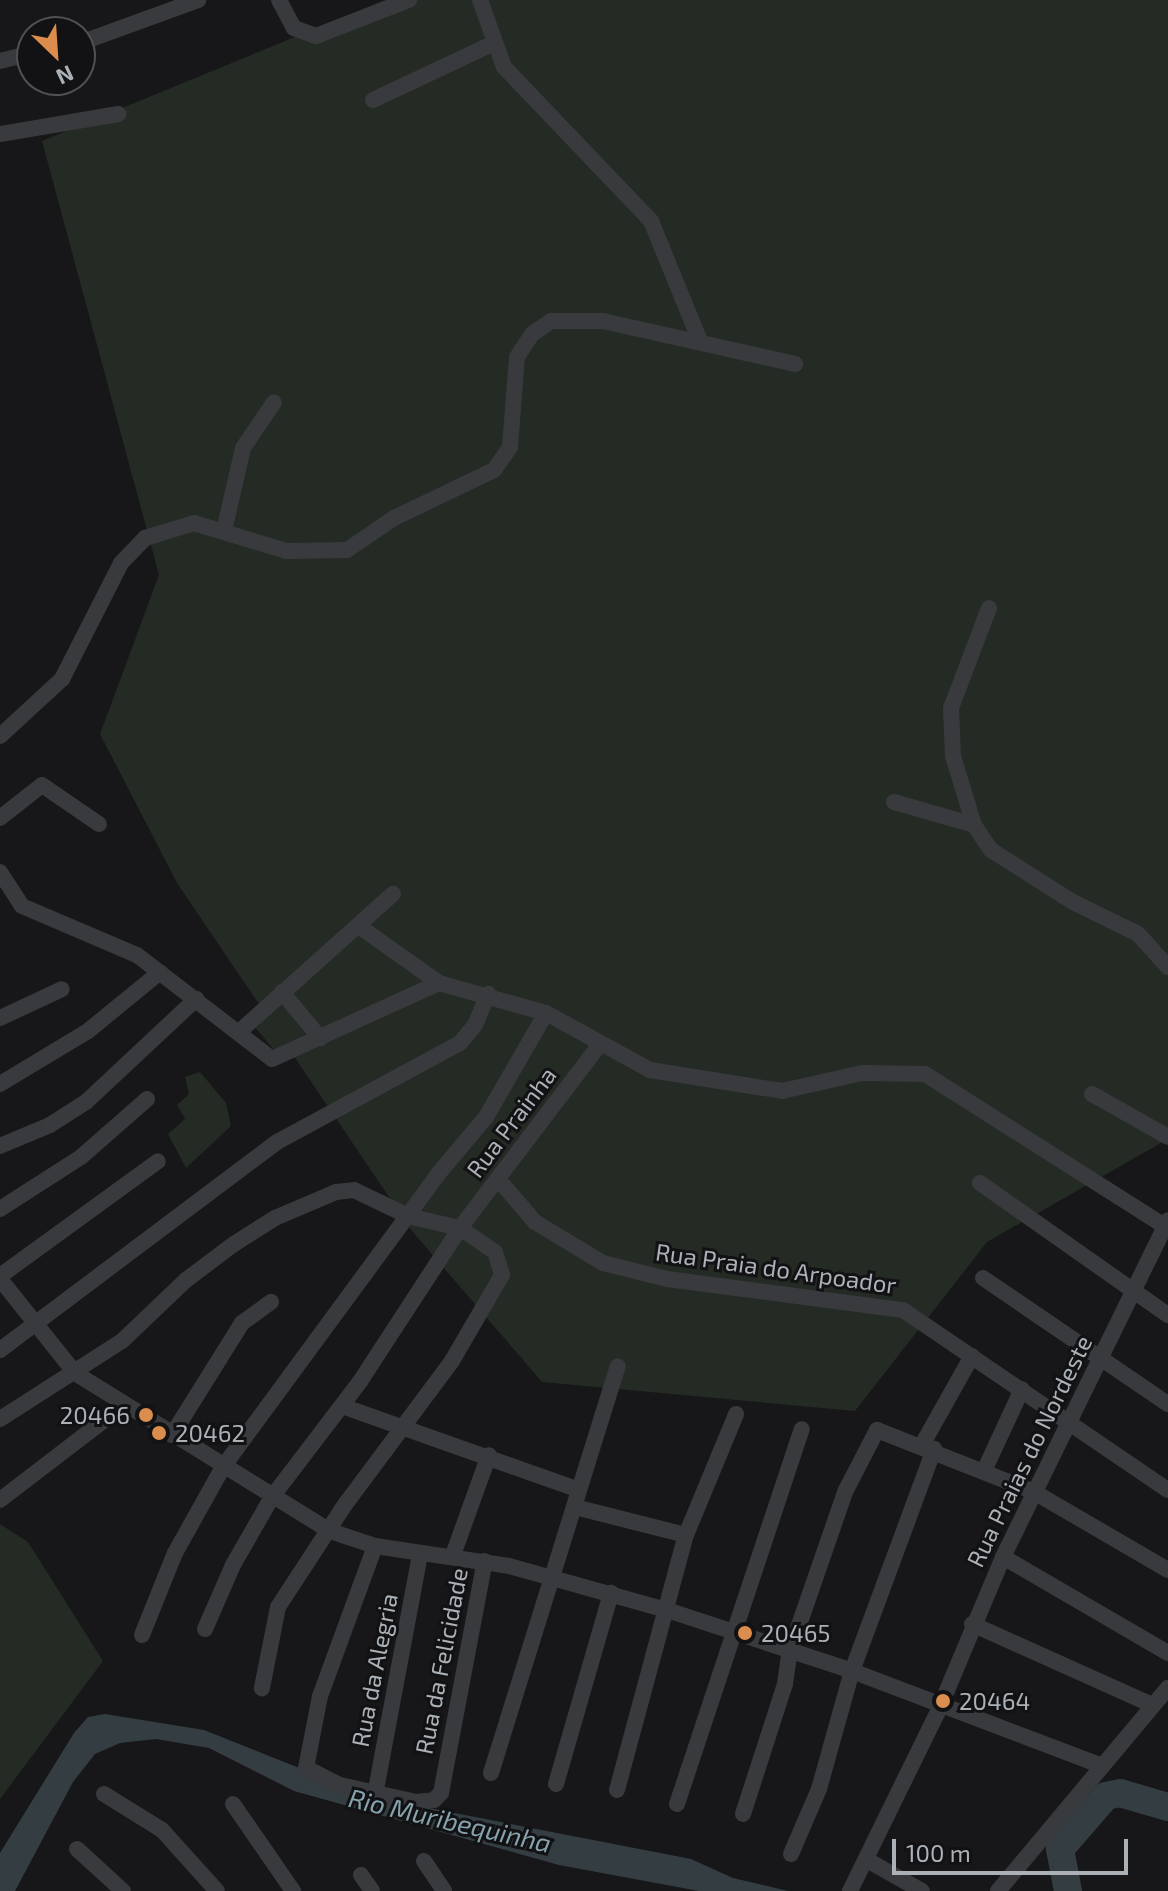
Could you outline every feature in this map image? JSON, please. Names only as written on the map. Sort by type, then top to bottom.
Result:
[{"type":"street","points":[[96,37],[198,0]]},
{"type":"street","points":[[279,0],[294,28],[316,36],[409,0]]},
{"type":"street","points":[[480,0],[492,44],[519,86],[651,221],[700,341]]},
{"type":"street","points":[[373,100],[492,44]]},
{"type":"street","points":[[0,134],[118,114]]},
{"type":"street","points":[[0,736],[62,679],[121,563],[145,538],[194,523],[286,551],[347,550],[394,518],[494,470],[510,447],[517,357],[532,334],[551,321],[603,321],[795,364]]},
{"type":"street","points":[[224,531],[243,448],[274,402]]},
{"type":"street","points":[[989,608],[951,708],[951,747],[974,825],[991,850],[1073,902],[1138,934],[1168,967]]},
{"type":"street","points":[[0,818],[42,785],[99,824]]},
{"type":"street","points":[[894,802],[974,825]]},
{"type":"street","points":[[0,872],[14,898],[36,916],[137,955],[272,1059],[439,983]]},
{"type":"street","points":[[239,1032],[360,927],[393,894]]},
{"type":"street","points":[[360,927],[439,983],[488,994],[546,1013],[650,1070],[782,1091],[874,1072],[925,1074],[1167,1225]]},
{"type":"street","points":[[0,1084],[88,1031],[160,972]]},
{"type":"street","points":[[6,1015],[62,989]]},
{"type":"street","points":[[282,992],[320,1038]]},
{"type":"street","points":[[0,1350],[35,1328],[277,1142],[460,1043],[475,1025],[488,994]]},
{"type":"street","points":[[0,1146],[50,1125],[86,1102],[196,999]]},
{"type":"street","points":[[142,1635],[161,1587],[223,1467],[408,1216],[486,1117],[546,1013]]},
{"type":"street","name":"Rua Prainha","points":[[205,1629],[233,1565],[272,1497],[342,1406],[460,1228],[600,1044]]},
{"type":"street","points":[[1092,1094],[1168,1137]]},
{"type":"street","points":[[0,1209],[81,1157],[147,1099]]},
{"type":"street","points":[[158,1161],[0,1277],[35,1328],[75,1373],[124,1405],[330,1531],[375,1546],[485,1561],[667,1610],[789,1654],[852,1671],[940,1707],[1100,1765]]},
{"type":"street","name":"Rua Praia do Arpoador","points":[[498,1179],[535,1222],[603,1263],[667,1279],[903,1310],[1168,1490]]},
{"type":"street","points":[[980,1183],[1168,1315]]},
{"type":"street","points":[[0,1419],[122,1341],[186,1280],[275,1218],[336,1192],[354,1190],[408,1216],[460,1228],[495,1252],[503,1266],[482,1312],[407,1428],[278,1607],[262,1688]]},
{"type":"street","name":"Rua Praias do Nordeste","points":[[850,1891],[940,1707],[972,1624],[1003,1557],[1070,1424],[1132,1289],[1167,1225]]},
{"type":"street","points":[[983,1278],[1168,1404]]},
{"type":"street","points":[[172,1435],[242,1323],[271,1302]]},
{"type":"street","points":[[791,1854],[819,1789],[852,1671],[928,1447],[972,1356]]},
{"type":"street","points":[[491,1773],[524,1656],[554,1578],[618,1366]]},
{"type":"street","points":[[984,1471],[1022,1389]]},
{"type":"street","points":[[0,1500],[124,1405]]},
{"type":"street","points":[[342,1406],[489,1455],[577,1498],[686,1535]]},
{"type":"street","points":[[617,1790],[686,1535],[736,1414]]},
{"type":"street","points":[[677,1804],[802,1429]]},
{"type":"street","points":[[743,1814],[785,1684],[789,1654],[845,1492],[877,1430],[928,1447],[1034,1492],[1168,1570]]},
{"type":"street","points":[[453,1555],[489,1455]]},
{"type":"street","points":[[375,1546],[320,1696],[306,1768],[340,1785],[375,1795]]},
{"type":"street","name":"Rua da Alegria","points":[[375,1795],[420,1554]]},
{"type":"street","points":[[1003,1557],[1168,1653]]},
{"type":"street","name":"Rua da Felicidade","points":[[375,1795],[434,1800],[441,1793],[485,1561]]},
{"type":"street","points":[[556,1784],[611,1593]]},
{"type":"street","points":[[972,1624],[1152,1705]]},
{"type":"street","points":[[998,1891],[1100,1765],[1168,1688]]},
{"type":"street","points":[[104,1794],[162,1830],[217,1891]]},
{"type":"street","points":[[233,1804],[293,1891]]},
{"type":"street","points":[[77,1849],[123,1891]]},
{"type":"street","points":[[867,1860],[922,1891]]},
{"type":"street","points":[[424,1861],[444,1891]]},
{"type":"street","points":[[361,1875],[372,1891]]},
{"type":"shaded area","points":[[385,0],[1168,0],[1168,1139],[987,1242],[855,1411],[542,1382],[412,1231],[289,1049],[278,1055],[254,1026],[267,1016],[177,883],[100,734],[159,575],[42,141]]},
{"type":"shaded area","points":[[200,1072],[226,1103],[231,1126],[186,1168],[168,1134],[185,1119],[177,1105],[189,1094],[185,1077]]},
{"type":"shaded area","points":[[0,1524],[28,1542],[103,1661],[0,1799]]},
{"type":"water","name":"Rio Muribequinha","points":[[105,1714],[204,1730],[372,1797],[691,1859],[733,1878],[788,1891],[699,1891],[559,1865],[294,1791],[209,1748],[156,1739],[120,1743],[95,1754],[73,1782],[15,1891],[0,1891],[0,1853],[74,1733],[88,1717]]},
{"type":"waterway","points":[[1068,1891],[1060,1849],[1106,1796],[1120,1793],[1168,1807]]},
{"type":"place","name":"20466","points":[[146,1415]]},
{"type":"place","name":"20462","points":[[159,1433]]},
{"type":"place","name":"20465","points":[[745,1633]]},
{"type":"place","name":"20464","points":[[943,1701]]}]
